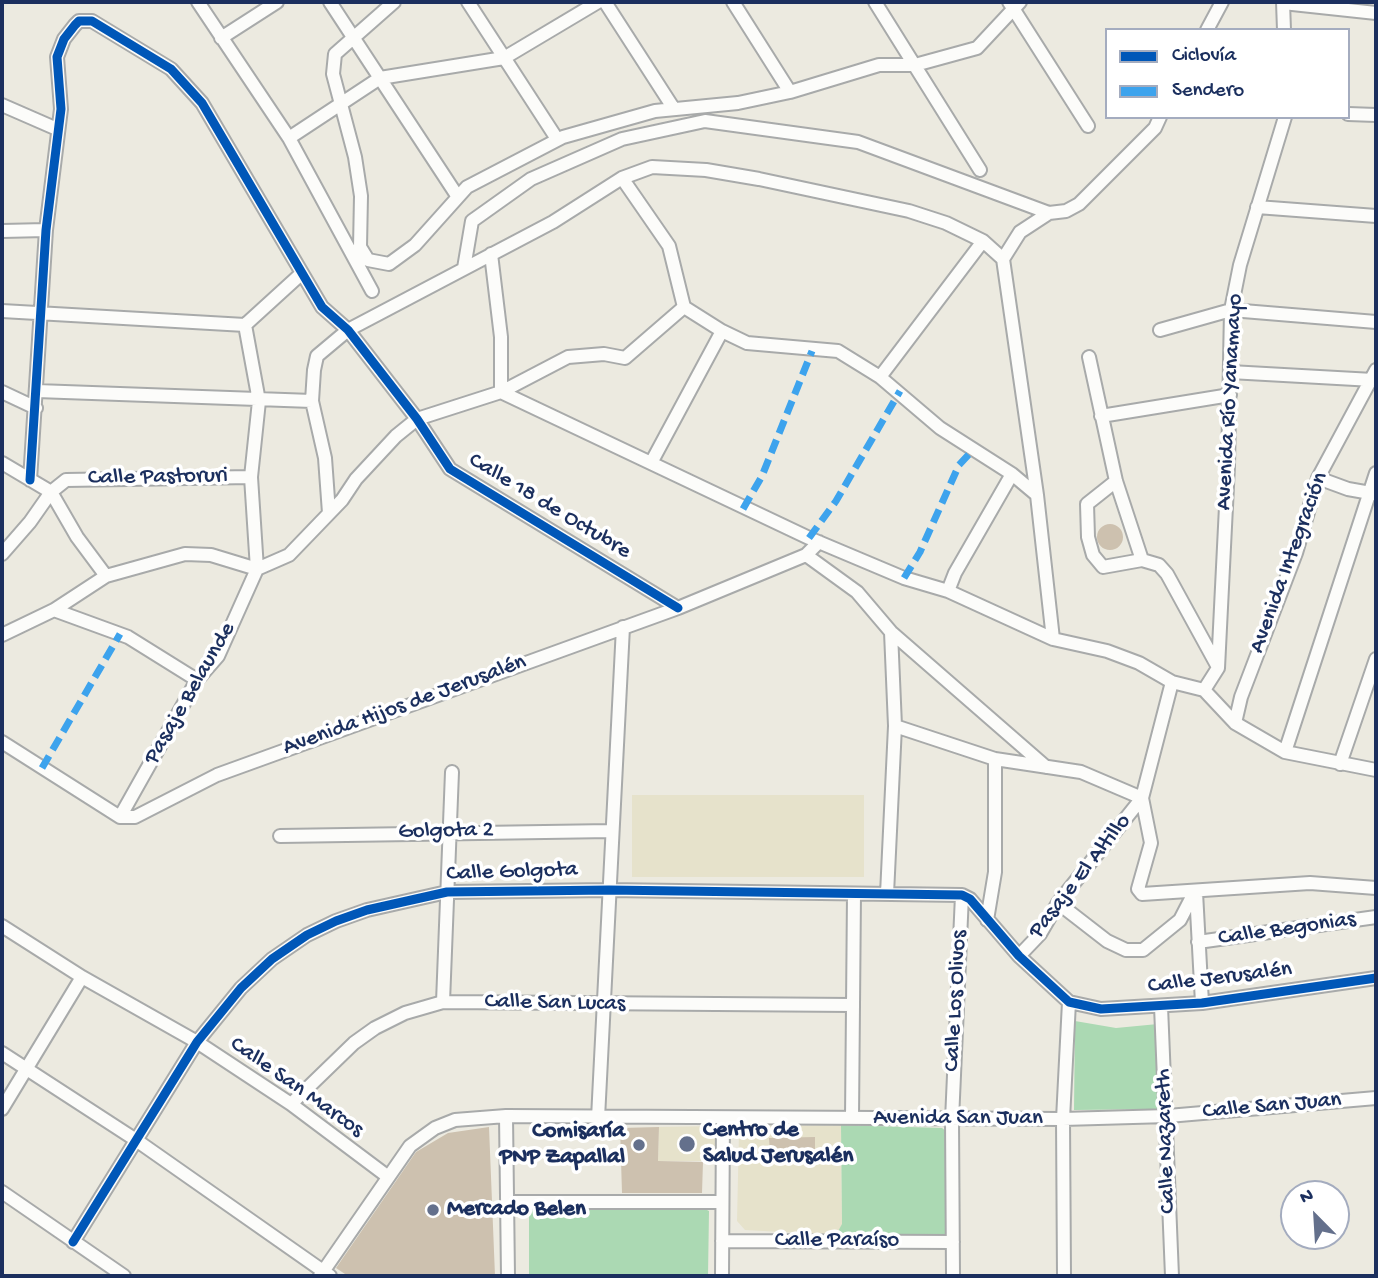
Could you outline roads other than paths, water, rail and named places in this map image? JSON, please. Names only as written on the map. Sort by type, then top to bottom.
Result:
[{"type":"street","points":[[198,2],[289,138],[372,290]]},
{"type":"street","points":[[220,38],[277,2]]},
{"type":"street","points":[[330,2],[458,197]]},
{"type":"street","points":[[394,2],[335,54],[333,74],[355,157],[360,196],[360,247],[368,260],[389,264],[415,245],[467,187],[557,139],[654,111],[738,103],[790,92],[879,65],[915,65],[977,48],[1014,4],[1088,126]]},
{"type":"street","points":[[468,2],[557,139]]},
{"type":"street","points":[[289,138],[380,78],[504,58],[598,2]]},
{"type":"street","points":[[605,2],[674,109]]},
{"type":"street","points":[[733,2],[790,92]]},
{"type":"street","points":[[876,2],[980,170]]},
{"type":"street","points":[[1208,28],[1222,2]]},
{"type":"street","points":[[1284,28],[1283,3],[1376,13]]},
{"type":"street","name":"Calle 18 de Octubre","points":[[57,129],[61,109],[59,48],[79,21],[92,21],[171,69],[202,103],[322,307],[348,330],[417,419],[450,469],[678,608]]},
{"type":"street","points":[[2,105],[57,129],[47,230],[30,480]]},
{"type":"street","points":[[1350,114],[1376,115]]},
{"type":"street","points":[[1003,259],[1020,232],[1049,213],[1066,211],[1079,204],[1155,128],[1159,119]]},
{"type":"street","name":"Avenida Río Yanamayo","points":[[1204,690],[1218,668],[1231,310],[1257,207],[1284,119]]},
{"type":"street","points":[[464,268],[472,221],[531,179],[622,139],[705,121],[858,142],[1049,213]]},
{"type":"street","points":[[329,513],[325,458],[312,401],[317,356],[348,330],[553,222],[622,178],[652,167],[706,170],[759,178],[909,211],[946,223],[983,241],[1003,259],[1037,495],[1053,639]]},
{"type":"street","points":[[622,178],[669,246],[684,307],[747,343],[838,351],[880,376],[940,428],[1012,474],[1037,495]]},
{"type":"street","points":[[1257,207],[1376,216]]},
{"type":"street","points":[[2,232],[47,230]]},
{"type":"street","points":[[880,376],[983,241]]},
{"type":"street","points":[[491,254],[501,337],[501,392]]},
{"type":"street","points":[[2,310],[245,325],[301,274]]},
{"type":"street","points":[[2,635],[54,610],[106,576],[185,554],[211,555],[257,569],[289,555],[396,436],[417,419],[501,392],[568,357],[604,354],[625,358],[684,307]]},
{"type":"street","points":[[1160,330],[1231,310],[1376,323]]},
{"type":"street","points":[[245,325],[259,401],[251,477],[256,515],[257,569]]},
{"type":"street","points":[[651,463],[722,331]]},
{"type":"street","points":[[1089,357],[1115,481],[1142,560]]},
{"type":"street","points":[[1230,372],[1375,375]]},
{"type":"street","name":"Avenida Integración","points":[[1235,723],[1241,697],[1296,553],[1318,478],[1375,375]]},
{"type":"street","points":[[37,391],[312,401]]},
{"type":"street","points":[[2,392],[36,408]]},
{"type":"street","points":[[501,392],[743,509],[819,542],[904,578],[948,591],[1053,639],[1107,650],[1172,682],[1204,690],[1235,723],[1285,752],[1376,770]]},
{"type":"street","points":[[1101,416],[1230,395]]},
{"type":"street","points":[[2,463],[51,492],[77,537],[106,576]]},
{"type":"street","points":[[1285,752],[1372,493],[1376,473]]},
{"type":"street","points":[[948,591],[955,573],[1012,474]]},
{"type":"street","name":"Calle Pastoruri","points":[[51,492],[66,480],[251,477]]},
{"type":"street","points":[[1318,478],[1348,489],[1372,493]]},
{"type":"street","points":[[1115,481],[1087,504],[1088,537],[1093,555],[1103,567],[1142,560],[1160,565],[1218,668]]},
{"type":"street","points":[[2,554],[30,522],[51,492]]},
{"type":"street","name":"Avenida Hijos de Jerusalén","points":[[120,817],[143,814],[217,775],[678,608],[806,555],[819,542]]},
{"type":"street","points":[[806,555],[857,592],[891,632],[1048,768]]},
{"type":"street","name":"Pasaje Belaunde","points":[[120,817],[197,680],[218,656],[257,569]]},
{"type":"street","points":[[54,610],[128,637],[197,680]]},
{"type":"street","points":[[598,1118],[623,627]]},
{"type":"street","points":[[887,894],[895,726],[891,632]]},
{"type":"street","points":[[1340,764],[1376,659]]},
{"type":"street","points":[[1172,682],[1142,798],[1150,842],[1138,889],[1142,894],[1232,891],[1310,883],[1376,888]]},
{"type":"street","points":[[895,726],[995,759],[1081,772],[1142,798]]},
{"type":"street","points":[[2,742],[120,817]]},
{"type":"street","points":[[987,920],[995,872],[995,759]]},
{"type":"street","points":[[443,1002],[452,772]]},
{"type":"street","name":"Pasaje El Altillo","points":[[1019,956],[1040,934],[1058,904],[1142,798]]},
{"type":"street","name":"Golgota 2","points":[[281,836],[611,831]]},
{"type":"street","name":"Calle Golgota","points":[[73,1242],[197,1042],[241,988],[272,959],[307,935],[366,910],[447,892],[609,890],[962,895]]},
{"type":"street","points":[[1058,904],[1107,941],[1126,950],[1143,950],[1180,920],[1195,891]]},
{"type":"street","points":[[1195,891],[1202,1003]]},
{"type":"street","points":[[852,1118],[853,894]]},
{"type":"street","points":[[962,895],[970,899],[1019,956],[1069,1002],[1063,1119],[1064,1276]]},
{"type":"street","name":"Calle Los Olivos","points":[[953,1276],[952,1120],[962,895]]},
{"type":"street","name":"Calle Begonias","points":[[1198,942],[1376,917]]},
{"type":"street","name":"Calle San Marcos","points":[[2,926],[82,977],[197,1042],[291,1104],[387,1176]]},
{"type":"street","points":[[2,1109],[82,977]]},
{"type":"street","name":"Calle Jerusalén","points":[[1069,1002],[1101,1009],[1202,1003],[1376,978]]},
{"type":"street","name":"Calle San Lucas","points":[[291,1104],[354,1043],[375,1028],[405,1013],[443,1002],[853,1005]]},
{"type":"street","name":"Calle Nazareth","points":[[1161,1006],[1168,1116],[1172,1276]]},
{"type":"street","points":[[2,1053],[136,1140],[325,1275]]},
{"type":"street","name":"Calle San Juan","points":[[1168,1116],[1376,1098]]},
{"type":"street","points":[[506,1116],[508,1276]]},
{"type":"street","name":"Avenida San Juan","points":[[325,1275],[387,1176],[410,1146],[435,1128],[455,1120],[506,1116],[952,1120],[1168,1116]]},
{"type":"street","points":[[722,1276],[723,1118]]},
{"type":"street","points":[[2,1192],[124,1276]]},
{"type":"street","points":[[509,1202],[722,1202]]},
{"type":"street","name":"Calle Paraíso","points":[[722,1241],[953,1242]]},
{"type":"place","name":"Centro de Salud Jerusalén","points":[[687,1144]]},
{"type":"place","name":"Comisaría PNP Zapallal","points":[[639,1145]]},
{"type":"place","name":"Mercado Belen","points":[[433,1210]]}]
